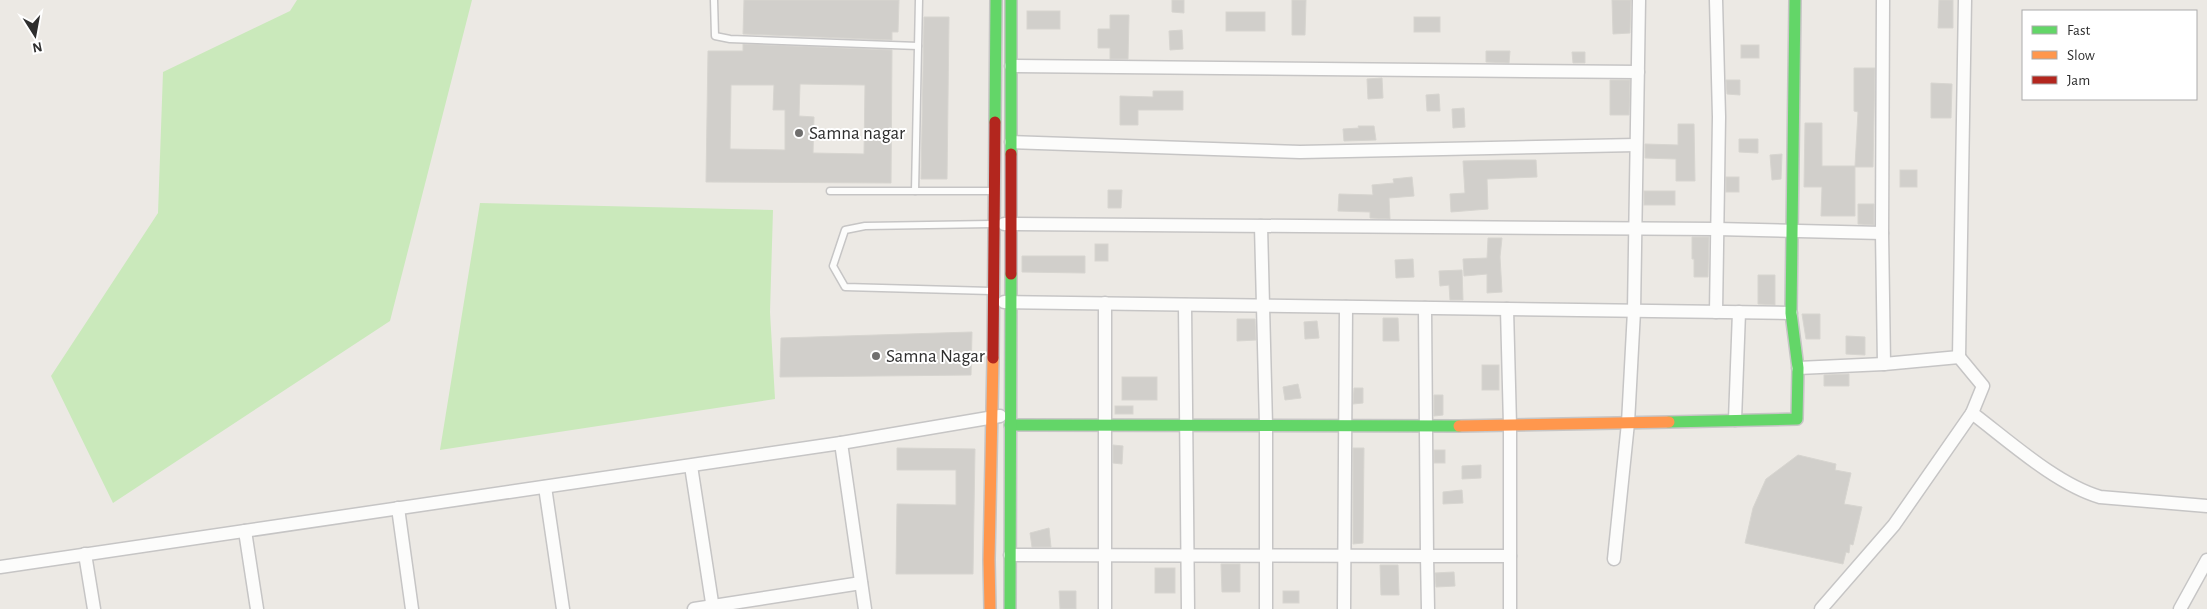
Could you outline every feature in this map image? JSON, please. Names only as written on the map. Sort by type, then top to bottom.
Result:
[{"type":"street","points":[[990,609],[996,0]]},
{"type":"street","points":[[1010,609],[1011,0]]},
{"type":"street","points":[[1614,559],[1628,422],[1634,311],[1639,0]]},
{"type":"street","points":[[1716,0],[1719,117],[1716,312]]},
{"type":"street","points":[[0,567],[691,466],[993,417],[1010,420],[1105,424],[1345,427],[1797,419],[1798,368],[1791,313],[1795,0]]},
{"type":"street","points":[[1883,0],[1882,233],[1884,364]]},
{"type":"street","points":[[1821,609],[1894,525],[1972,413],[1983,386],[1959,357],[1965,0]]},
{"type":"street","points":[[1011,66],[1638,72]]},
{"type":"street","points":[[1011,142],[1300,152],[1636,146]]},
{"type":"street","points":[[995,224],[1717,229],[1882,233]]},
{"type":"street","points":[[1261,226],[1266,425],[1266,609]]},
{"type":"street","points":[[994,296],[1010,302],[1791,313]]},
{"type":"street","points":[[1105,303],[1105,609]]},
{"type":"street","points":[[1185,305],[1188,609]]},
{"type":"street","points":[[1344,609],[1346,307]]},
{"type":"street","points":[[1424,308],[1428,609]]},
{"type":"street","points":[[1507,309],[1510,425],[1510,609]]},
{"type":"street","points":[[1735,420],[1739,312]]},
{"type":"street","points":[[1798,368],[1884,364],[1959,357]]},
{"type":"street","points":[[1972,413],[2062,480],[2088,494],[2100,497],[2207,506]]},
{"type":"street","points":[[841,443],[865,609]]},
{"type":"street","points":[[691,466],[713,608]]},
{"type":"street","points":[[545,487],[563,609]]},
{"type":"street","points":[[398,508],[412,609]]},
{"type":"street","points":[[245,531],[256,609]]},
{"type":"street","points":[[85,554],[94,609]]},
{"type":"street","points":[[1010,555],[1510,556]]},
{"type":"street","points":[[2180,609],[2207,560]]},
{"type":"street","points":[[694,609],[713,608],[861,584]]},
{"type":"lane","points":[[714,0],[715,36],[730,39],[918,46]]},
{"type":"lane","points":[[915,191],[919,0]]},
{"type":"lane","points":[[830,191],[995,191]]},
{"type":"lane","points":[[994,296],[982,292],[845,287],[834,266],[845,230],[865,226],[995,224]]},
{"type":"green space","points":[[297,0],[472,0],[390,321],[113,503],[51,376],[158,213],[163,72],[290,11]]},
{"type":"green space","points":[[480,203],[773,210],[770,312],[775,399],[440,450]]},
{"type":"building","points":[[744,0],[899,0],[898,32],[892,32],[892,40],[743,34]]},
{"type":"building","points":[[1172,0],[1184,0],[1184,13],[1172,12]]},
{"type":"building","points":[[1292,0],[1306,0],[1305,35],[1292,35]]},
{"type":"building","points":[[1612,0],[1631,0],[1630,33],[1613,34]]},
{"type":"building","points":[[1939,0],[1953,0],[1953,28],[1938,28]]},
{"type":"building","points":[[1027,11],[1060,11],[1060,29],[1027,29]]},
{"type":"building","points":[[1226,12],[1265,12],[1265,31],[1226,31]]},
{"type":"building","points":[[1110,15],[1129,15],[1128,59],[1110,59],[1110,48],[1098,48],[1098,29],[1110,29]]},
{"type":"building","points":[[924,17],[949,17],[947,179],[921,179]]},
{"type":"building","points":[[1414,17],[1440,17],[1440,32],[1414,32]]},
{"type":"building","points":[[1182,30],[1183,49],[1170,50],[1169,31]]},
{"type":"building","name":"Samna nagar","points":[[743,44],[892,50],[891,183],[706,182],[708,51],[743,51]],"holes":[[[800,84],[865,85],[864,154],[813,153],[814,117],[799,116]],[[731,85],[774,85],[773,110],[785,110],[785,150],[730,149]]]},
{"type":"building","points":[[1741,45],[1759,45],[1759,58],[1741,58]]},
{"type":"building","points":[[1486,51],[1510,51],[1509,63],[1486,62]]},
{"type":"building","points":[[1572,52],[1585,52],[1585,63],[1573,63]]},
{"type":"building","points":[[1854,68],[1875,68],[1873,167],[1855,167],[1855,216],[1821,216],[1822,187],[1804,187],[1805,123],[1822,123],[1822,166],[1855,166],[1858,112],[1854,111]]},
{"type":"building","points":[[1382,78],[1383,98],[1368,99],[1367,79]]},
{"type":"building","points":[[1610,80],[1630,80],[1629,115],[1610,115]]},
{"type":"building","points":[[1726,80],[1740,80],[1740,95],[1727,94]]},
{"type":"building","points":[[1931,83],[1952,84],[1951,118],[1931,118]]},
{"type":"building","points":[[1153,91],[1183,91],[1183,110],[1138,110],[1138,125],[1120,125],[1120,96],[1153,97]]},
{"type":"building","points":[[1439,94],[1440,111],[1427,111],[1426,95]]},
{"type":"building","points":[[1464,108],[1465,127],[1453,128],[1452,109]]},
{"type":"building","points":[[1678,124],[1694,124],[1695,181],[1676,181],[1676,159],[1645,158],[1645,144],[1678,145]]},
{"type":"building","points":[[1358,126],[1374,126],[1376,140],[1344,141],[1343,129],[1359,128]]},
{"type":"building","points":[[1739,139],[1758,139],[1758,153],[1739,152]]},
{"type":"building","points":[[1782,154],[1781,179],[1772,180],[1770,155]]},
{"type":"building","points":[[1536,160],[1537,177],[1487,179],[1488,209],[1451,212],[1450,194],[1465,193],[1463,161]]},
{"type":"building","points":[[1900,170],[1917,170],[1917,187],[1900,187]]},
{"type":"building","points":[[1412,177],[1414,196],[1389,198],[1390,219],[1370,218],[1370,212],[1338,211],[1339,194],[1373,195],[1372,185],[1394,183],[1393,179]]},
{"type":"building","points":[[1726,177],[1739,177],[1739,192],[1726,192]]},
{"type":"building","points":[[1108,190],[1122,190],[1121,208],[1108,208]]},
{"type":"building","points":[[1644,191],[1675,191],[1675,205],[1644,205]]},
{"type":"building","points":[[1858,204],[1874,204],[1874,225],[1858,224]]},
{"type":"building","points":[[1692,237],[1709,237],[1708,277],[1694,277]]},
{"type":"building","points":[[1488,238],[1502,238],[1500,257],[1502,292],[1487,293],[1487,274],[1464,276],[1463,259],[1487,258]]},
{"type":"building","points":[[1095,244],[1108,244],[1108,261],[1095,261]]},
{"type":"building","points":[[1022,256],[1085,256],[1085,273],[1022,272]]},
{"type":"building","points":[[1413,259],[1414,277],[1396,278],[1395,260]]},
{"type":"building","points":[[1462,270],[1463,300],[1450,300],[1449,285],[1440,286],[1439,271]]},
{"type":"building","points":[[1758,275],[1775,275],[1775,305],[1758,304]]},
{"type":"building","points":[[1802,314],[1820,314],[1820,339],[1806,339]]},
{"type":"building","points":[[1383,318],[1398,318],[1399,341],[1383,341]]},
{"type":"building","points":[[1237,319],[1255,319],[1256,340],[1237,341]]},
{"type":"building","points":[[1317,321],[1319,338],[1305,339],[1304,322]]},
{"type":"building","name":"Samna Nagar","points":[[972,332],[971,375],[780,377],[781,338]]},
{"type":"building","points":[[1846,336],[1865,337],[1865,355],[1846,354]]},
{"type":"building","points":[[1482,365],[1499,365],[1499,390],[1482,390]]},
{"type":"building","points":[[1849,374],[1849,386],[1824,386],[1824,375]]},
{"type":"building","points":[[1122,377],[1157,377],[1157,400],[1122,400]]},
{"type":"building","points":[[1298,384],[1301,398],[1285,400],[1283,387]]},
{"type":"building","points":[[1354,388],[1363,388],[1363,403],[1353,404]]},
{"type":"building","points":[[1434,395],[1443,395],[1443,415],[1434,416]]},
{"type":"building","points":[[1115,406],[1133,406],[1133,414],[1115,414]]},
{"type":"building","points":[[1113,445],[1123,446],[1122,464],[1113,463]]},
{"type":"building","points":[[897,448],[975,449],[973,574],[896,574],[897,504],[956,505],[956,470],[897,470]]},
{"type":"building","points":[[1353,448],[1364,448],[1363,543],[1353,544]]},
{"type":"building","points":[[1434,450],[1445,450],[1445,463],[1434,463]]},
{"type":"building","points":[[1798,455],[1836,464],[1835,470],[1851,473],[1844,504],[1862,507],[1853,545],[1850,544],[1849,553],[1846,552],[1843,564],[1745,543],[1753,508],[1766,479]]},
{"type":"building","points":[[1481,465],[1481,478],[1462,479],[1462,466]]},
{"type":"building","points":[[1462,490],[1463,503],[1443,504],[1443,492]]},
{"type":"building","points":[[1049,528],[1051,547],[1032,547],[1030,533]]},
{"type":"building","points":[[1221,564],[1240,564],[1240,592],[1222,592]]},
{"type":"building","points":[[1380,565],[1398,565],[1399,595],[1381,595]]},
{"type":"building","points":[[1155,568],[1175,568],[1175,593],[1155,593]]},
{"type":"building","points":[[1454,572],[1455,586],[1436,587],[1435,573]]},
{"type":"building","points":[[1059,591],[1076,591],[1076,609],[1060,609]]},
{"type":"building","points":[[1283,591],[1299,591],[1299,603],[1283,603]]},
{"type":"traffic: fast","points":[[995,122],[996,0]]},
{"type":"traffic: fast","points":[[1011,0],[1011,154]]},
{"type":"traffic: fast","points":[[1669,422],[1797,419],[1798,368],[1791,313],[1795,0]]},
{"type":"traffic: fast","points":[[1010,609],[1011,274]]},
{"type":"traffic: fast","points":[[1010,425],[1459,426]]},
{"type":"traffic: slow","points":[[990,609],[989,560],[993,358]]},
{"type":"traffic: slow","points":[[1459,426],[1669,422]]},
{"type":"traffic: jam","points":[[993,358],[995,122]]},
{"type":"traffic: jam","points":[[1011,154],[1011,274]]},
{"type":"place","name":"Samna nagar","points":[[799,133]]},
{"type":"place","name":"Samna Nagar","points":[[876,356]]}]
